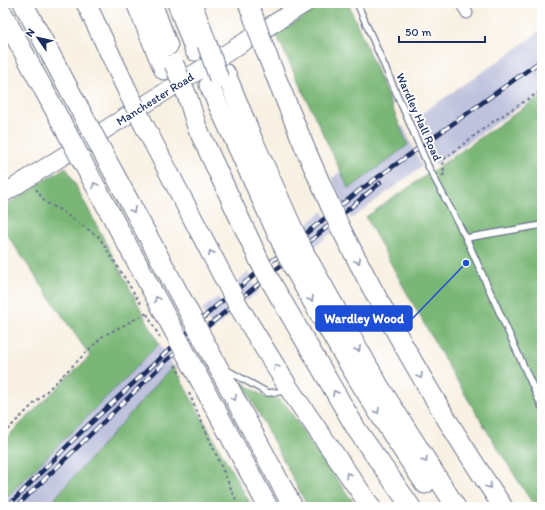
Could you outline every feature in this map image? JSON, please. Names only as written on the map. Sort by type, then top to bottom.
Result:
[{"type":"highway","points":[[22,3],[293,507]]},
{"type":"highway","points":[[86,3],[144,125],[239,307],[290,390],[371,507]]},
{"type":"highway","points":[[136,3],[169,67],[183,101],[197,127],[260,262],[357,430],[411,507]]},
{"type":"highway","points":[[152,3],[169,67]]},
{"type":"highway","points":[[177,3],[205,45]]},
{"type":"highway","points":[[192,3],[250,176],[288,238],[355,376],[390,432],[443,507]]},
{"type":"highway","points":[[201,3],[205,45]]},
{"type":"highway","points":[[251,9],[265,50],[305,148],[340,227],[368,282],[440,411],[504,507]]},
{"type":"highway","points":[[3,14],[268,507]]},
{"type":"highway","points":[[218,79],[253,140],[288,238]]},
{"type":"highway","points":[[299,259],[456,507]]},
{"type":"main road","name":"Manchester Road","points":[[3,194],[306,3]]},
{"type":"street","points":[[461,3],[467,13]]},
{"type":"lane","name":"Wardley Hall Road","points":[[358,3],[435,180],[466,238],[542,407]]},
{"type":"lane","points":[[466,238],[542,225]]},
{"type":"lane","points":[[216,363],[268,393],[290,390]]},
{"type":"path","points":[[435,180],[444,174],[443,160],[491,124],[542,90]]},
{"type":"path","points":[[3,434],[103,336],[147,314],[99,237],[60,210],[44,202]]},
{"type":"path","points":[[181,376],[184,383]]},
{"type":"path","points":[[187,390],[239,507]]},
{"type":"shaded area","points":[[542,29],[542,92],[435,165],[415,118],[512,52]]},
{"type":"shaded area","points":[[403,126],[422,166],[351,219],[332,178]]},
{"type":"shaded area","points":[[323,211],[333,232],[310,250],[299,230]]},
{"type":"shaded area","points":[[248,272],[258,292],[247,301],[236,282]]},
{"type":"shaded area","points":[[218,297],[229,316],[213,330],[202,309]]},
{"type":"shaded area","points":[[152,331],[178,375],[45,507],[3,507],[3,479]]},
{"type":"green space","points":[[326,3],[348,3],[408,145],[349,189],[276,34]]},
{"type":"green space","points":[[542,95],[542,507],[535,507],[447,364],[366,217]]},
{"type":"green space","points":[[66,167],[159,344],[3,501],[3,441],[90,356],[3,229],[3,207]]},
{"type":"green space","points":[[173,366],[252,507],[48,507],[61,491]]},
{"type":"green space","points":[[242,382],[266,398],[275,397],[286,405],[318,454],[357,507],[308,507]]},
{"type":"railway","points":[[7,507],[79,434],[216,306],[360,190],[542,60]]},
{"type":"railway","points":[[16,507],[166,361],[380,183]]},
{"type":"place","name":"Wardley Wood","points":[[466,263]]}]
